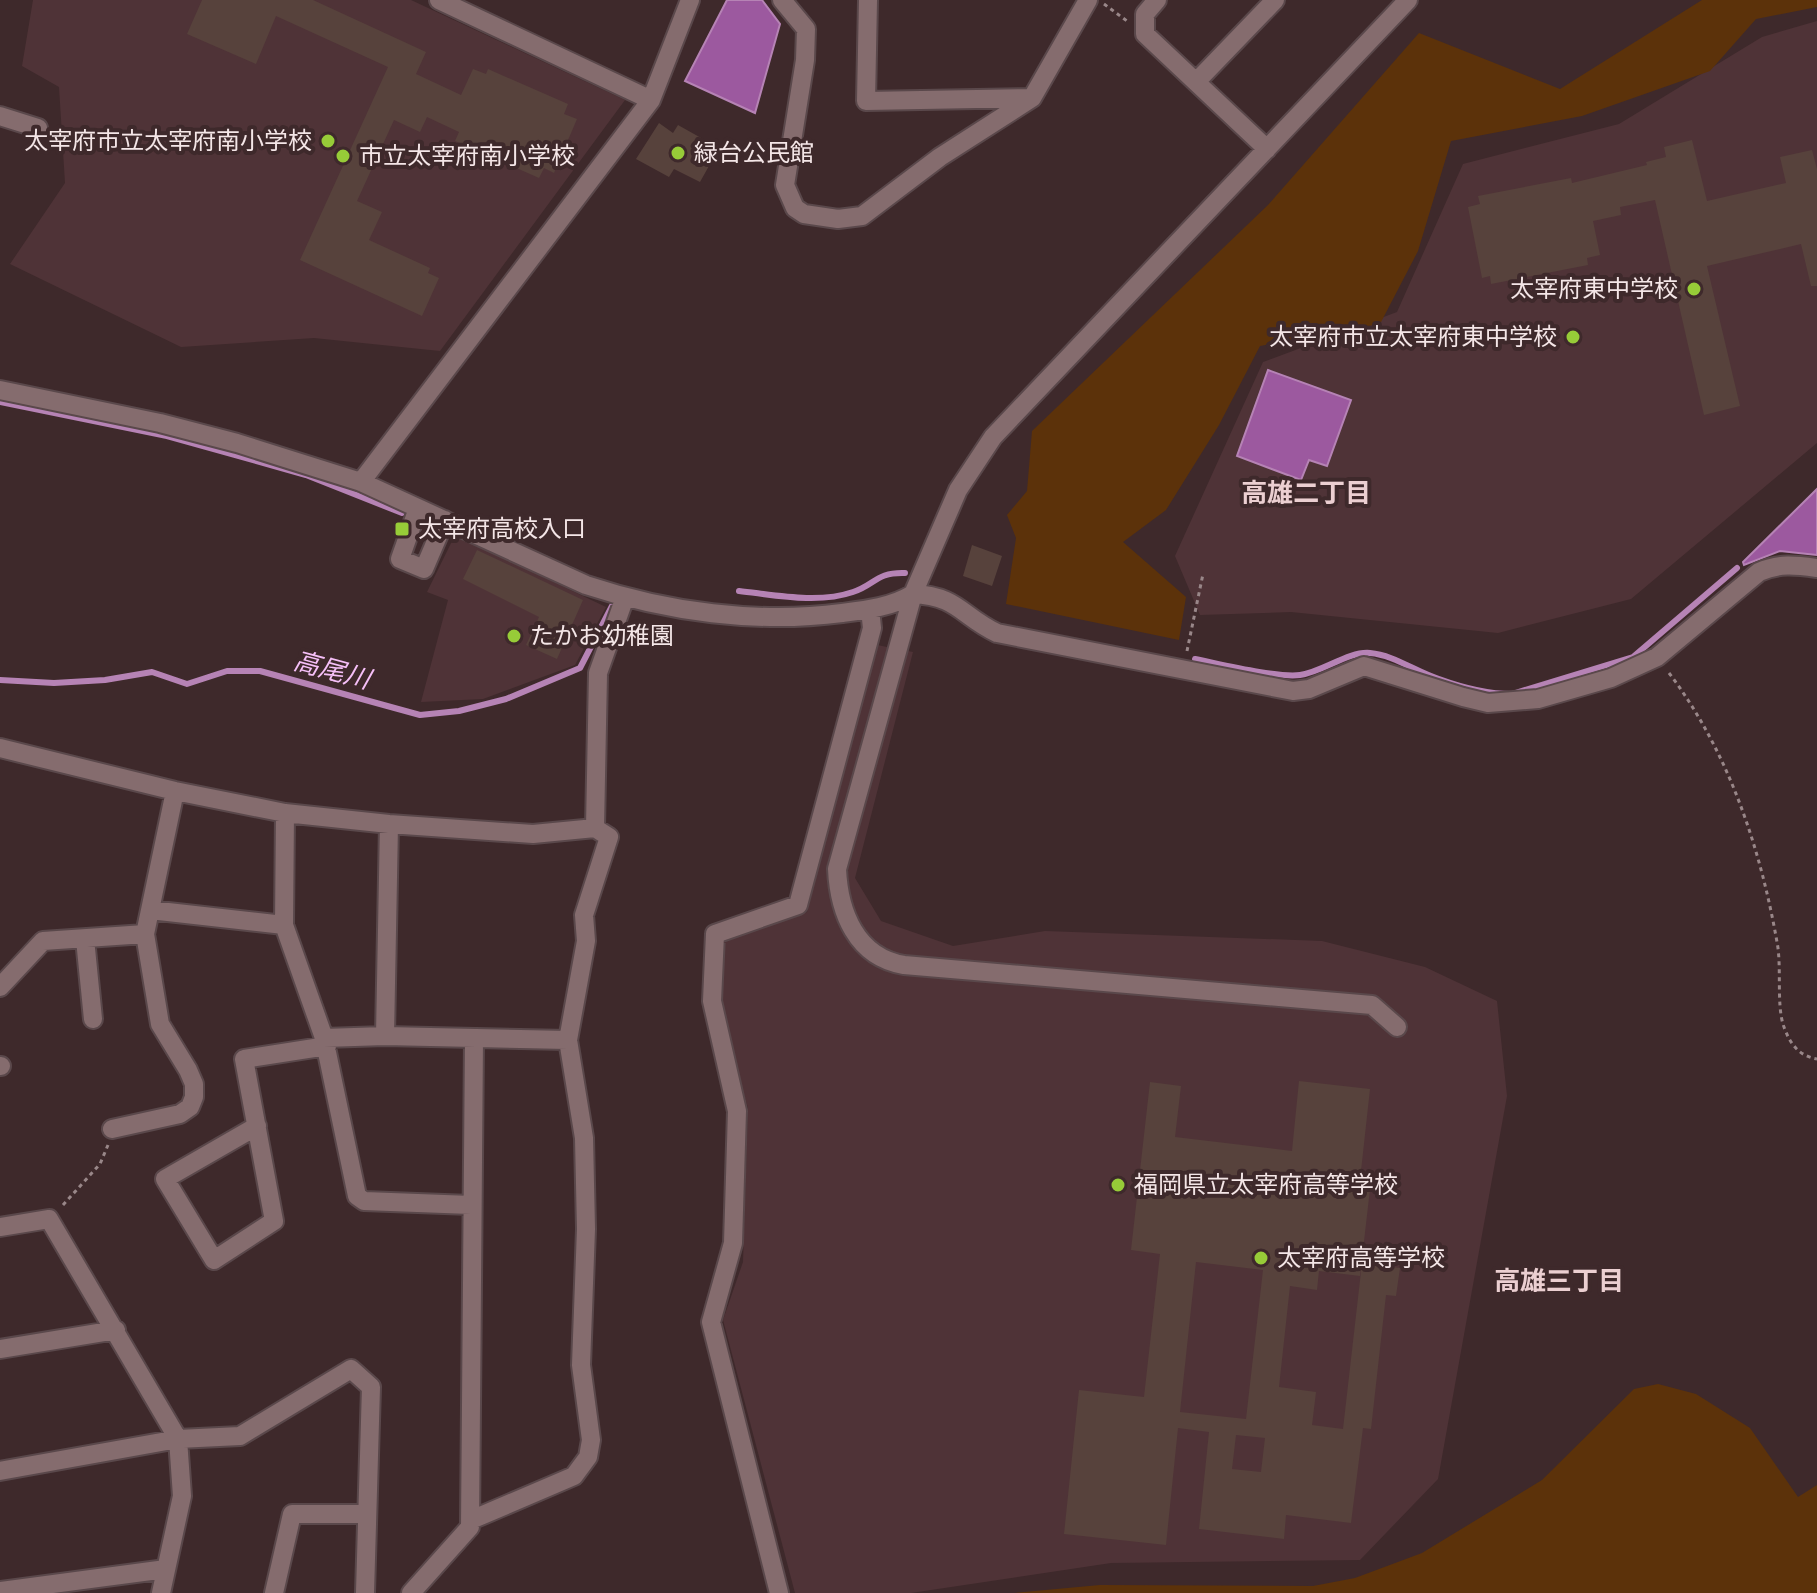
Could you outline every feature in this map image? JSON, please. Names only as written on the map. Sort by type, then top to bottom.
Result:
[{"type":"street","points":[[439,0],[651,100]]},
{"type":"street","points":[[361,482],[651,100],[689,0]]},
{"type":"street","points":[[782,0],[806,29],[805,60],[785,185],[795,208],[804,214],[838,219],[862,216],[940,157],[1032,98],[1088,0]]},
{"type":"street","points":[[868,0],[866,101],[1032,98]]},
{"type":"street","points":[[1157,0],[1145,14],[1145,34],[1267,149]]},
{"type":"street","points":[[1196,82],[1275,0]]},
{"type":"street","points":[[1397,1027],[1372,1005],[890,962],[866,947],[845,915],[838,894],[837,869],[913,594],[958,490],[993,437],[1408,0]]},
{"type":"street","points":[[0,116],[38,128]]},
{"type":"street","points":[[0,390],[160,423],[237,443],[361,482],[586,585],[625,597],[729,616],[798,619],[870,609],[913,594],[947,599],[980,625],[997,633],[1293,691],[1309,689],[1356,668],[1373,667],[1488,703],[1538,699],[1611,678],[1657,657],[1759,572],[1787,564],[1817,568]]},
{"type":"street","points":[[418,508],[400,559],[424,569],[445,520]]},
{"type":"street","points":[[595,828],[598,673],[625,597]]},
{"type":"street","points":[[779,1593],[711,1322],[733,1243],[737,1111],[712,1001],[715,934],[798,905],[872,628],[870,609]]},
{"type":"street","points":[[0,748],[175,791],[285,813],[533,834],[595,828],[609,837],[584,915],[586,941],[568,1040],[584,1138],[586,1229],[581,1365],[591,1440],[588,1457],[574,1476],[471,1520]]},
{"type":"street","points":[[112,1129],[180,1114],[190,1107],[194,1097],[194,1084],[188,1070],[160,1024],[145,934],[175,791]]},
{"type":"street","points":[[285,813],[284,925],[326,1042],[357,1196],[364,1201],[471,1205]]},
{"type":"street","points":[[385,1036],[389,824]]},
{"type":"street","points":[[150,910],[284,925]]},
{"type":"street","points":[[0,987],[43,941],[145,934]]},
{"type":"street","points":[[85,939],[93,1019]]},
{"type":"street","points":[[257,1126],[165,1179],[214,1260],[274,1221],[257,1126],[244,1059],[326,1042],[385,1036],[568,1040]]},
{"type":"street","points":[[411,1593],[470,1527],[471,1520],[474,1038]]},
{"type":"street","points":[[0,1227],[49,1219],[178,1439],[182,1496],[161,1593]]},
{"type":"street","points":[[0,1349],[116,1330]]},
{"type":"street","points":[[0,1471],[178,1439],[240,1436],[351,1369],[371,1387],[365,1593]]},
{"type":"street","points":[[274,1593],[292,1514],[367,1514]]},
{"type":"street","points":[[0,1591],[166,1569]]},
{"type":"path","points":[[1098,0],[1145,34]]},
{"type":"path","points":[[1183,670],[1203,574]]},
{"type":"path","points":[[1657,657],[1690,701],[1724,762],[1769,896],[1779,954],[1783,1025],[1793,1048],[1817,1059]]},
{"type":"path","points":[[49,1219],[100,1164],[112,1129]]},
{"type":"shaded area","name":"太宰府市立太宰府南小学校","points":[[33,0],[411,0],[625,100],[440,351],[314,338],[181,347],[10,264],[65,183],[59,87],[22,66]]},
{"type":"shaded area","points":[[727,0],[762,0],[780,24],[755,113],[685,81]]},
{"type":"shaded area","points":[[1702,0],[1817,0],[1817,7],[1756,19],[1710,71],[1582,116],[1451,141],[1418,251],[1380,324],[1260,346],[1219,425],[1166,510],[1123,542],[1186,597],[1179,640],[1006,604],[1016,538],[1007,515],[1027,491],[1032,431],[1268,205],[1419,33],[1560,89]]},
{"type":"shaded area","name":"太宰府市立太宰府東中学校","points":[[1817,21],[1817,443],[1631,599],[1498,633],[1291,612],[1200,615],[1175,556],[1263,362],[1397,312],[1463,164],[1619,124],[1762,37]]},
{"type":"shaded area","points":[[1268,370],[1351,400],[1327,466],[1309,460],[1301,480],[1237,456]]},
{"type":"shaded area","points":[[1817,489],[1817,555],[1780,551],[1744,565],[1743,562]]},
{"type":"shaded area","name":"たかお幼稚園","points":[[455,535],[606,607],[575,665],[483,699],[421,702],[448,600],[427,592]]},
{"type":"shaded area","name":"福岡県立太宰府高等学校","points":[[877,645],[913,652],[855,878],[881,921],[953,946],[1045,931],[1322,941],[1425,967],[1497,1001],[1507,1096],[1438,1479],[1360,1560],[1111,1563],[911,1593],[795,1593],[723,1320],[743,1262],[748,1108],[719,1010],[722,941],[807,912]]},
{"type":"shaded area","points":[[1658,1384],[1696,1394],[1750,1428],[1798,1497],[1817,1485],[1817,1593],[1014,1593],[1100,1585],[1313,1586],[1355,1578],[1422,1553],[1542,1480],[1634,1389]]},
{"type":"building","points":[[202,0],[313,0],[426,52],[416,74],[461,95],[473,69],[486,74],[488,69],[568,104],[564,114],[577,119],[554,173],[544,168],[539,178],[455,141],[459,132],[427,117],[420,132],[394,120],[357,201],[382,212],[369,240],[430,268],[428,273],[439,278],[422,316],[300,260],[388,67],[276,16],[256,64],[187,34]]},
{"type":"building","name":"緑台公民館","points":[[659,123],[673,133],[678,125],[719,148],[700,182],[674,169],[669,177],[636,159]]},
{"type":"building","points":[[1692,140],[1707,201],[1786,183],[1780,157],[1812,150],[1817,169],[1817,286],[1811,286],[1801,244],[1707,266],[1740,406],[1704,415],[1655,200],[1620,207],[1621,215],[1593,221],[1600,255],[1587,258],[1588,265],[1491,284],[1490,276],[1482,278],[1468,207],[1480,204],[1478,196],[1571,178],[1572,183],[1647,165],[1646,162],[1666,157],[1664,147]]},
{"type":"building","points":[[972,545],[1002,556],[992,586],[963,576]]},
{"type":"building","points":[[477,550],[583,600],[557,659],[526,645],[539,617],[463,579]]},
{"type":"building","points":[[1299,1081],[1370,1089],[1361,1171],[1372,1172],[1360,1276],[1319,1271],[1317,1290],[1290,1286],[1279,1387],[1316,1392],[1312,1425],[1343,1429],[1362,1263],[1400,1268],[1396,1296],[1386,1295],[1371,1429],[1363,1428],[1351,1523],[1286,1515],[1284,1539],[1199,1529],[1209,1432],[1178,1428],[1166,1545],[1064,1534],[1079,1390],[1144,1397],[1160,1254],[1131,1250],[1150,1082],[1181,1086],[1175,1137],[1292,1151]],"holes":[[[1196,1262],[1263,1270],[1246,1419],[1180,1412]],[[1236,1435],[1265,1438],[1261,1472],[1232,1469]]]},
{"type":"waterway","points":[[0,402],[167,436],[306,475],[402,513]]},
{"type":"waterway","points":[[1195,659],[1248,670],[1300,675],[1353,655],[1370,653],[1388,657],[1456,685],[1512,694],[1633,657],[1737,568]]},
{"type":"waterway","points":[[739,591],[796,598],[840,596],[882,577],[905,573]]},
{"type":"waterway","name":"高尾川","points":[[0,680],[54,683],[105,680],[152,672],[187,684],[227,671],[260,671],[420,715],[459,711],[506,699],[580,668],[612,606]]},
{"type":"place","name":"太宰府市立太宰府南小学校","points":[[328,141]]},
{"type":"place","name":"緑台公民館","points":[[678,153]]},
{"type":"place","name":"市立太宰府南小学校","points":[[343,156]]},
{"type":"place","name":"太宰府東中学校","points":[[1694,289]]},
{"type":"place","name":"太宰府市立太宰府東中学校","points":[[1573,337]]},
{"type":"place","name":"太宰府高校入口","points":[[402,529]]},
{"type":"place","name":"たかお幼稚園","points":[[514,636]]},
{"type":"place","name":"福岡県立太宰府高等学校","points":[[1118,1185]]},
{"type":"place","name":"太宰府高等学校","points":[[1261,1258]]},
{"type":"district","name":"高雄二丁目","points":[[1306,493]]},
{"type":"district","name":"高雄三丁目","points":[[1559,1281]]}]
